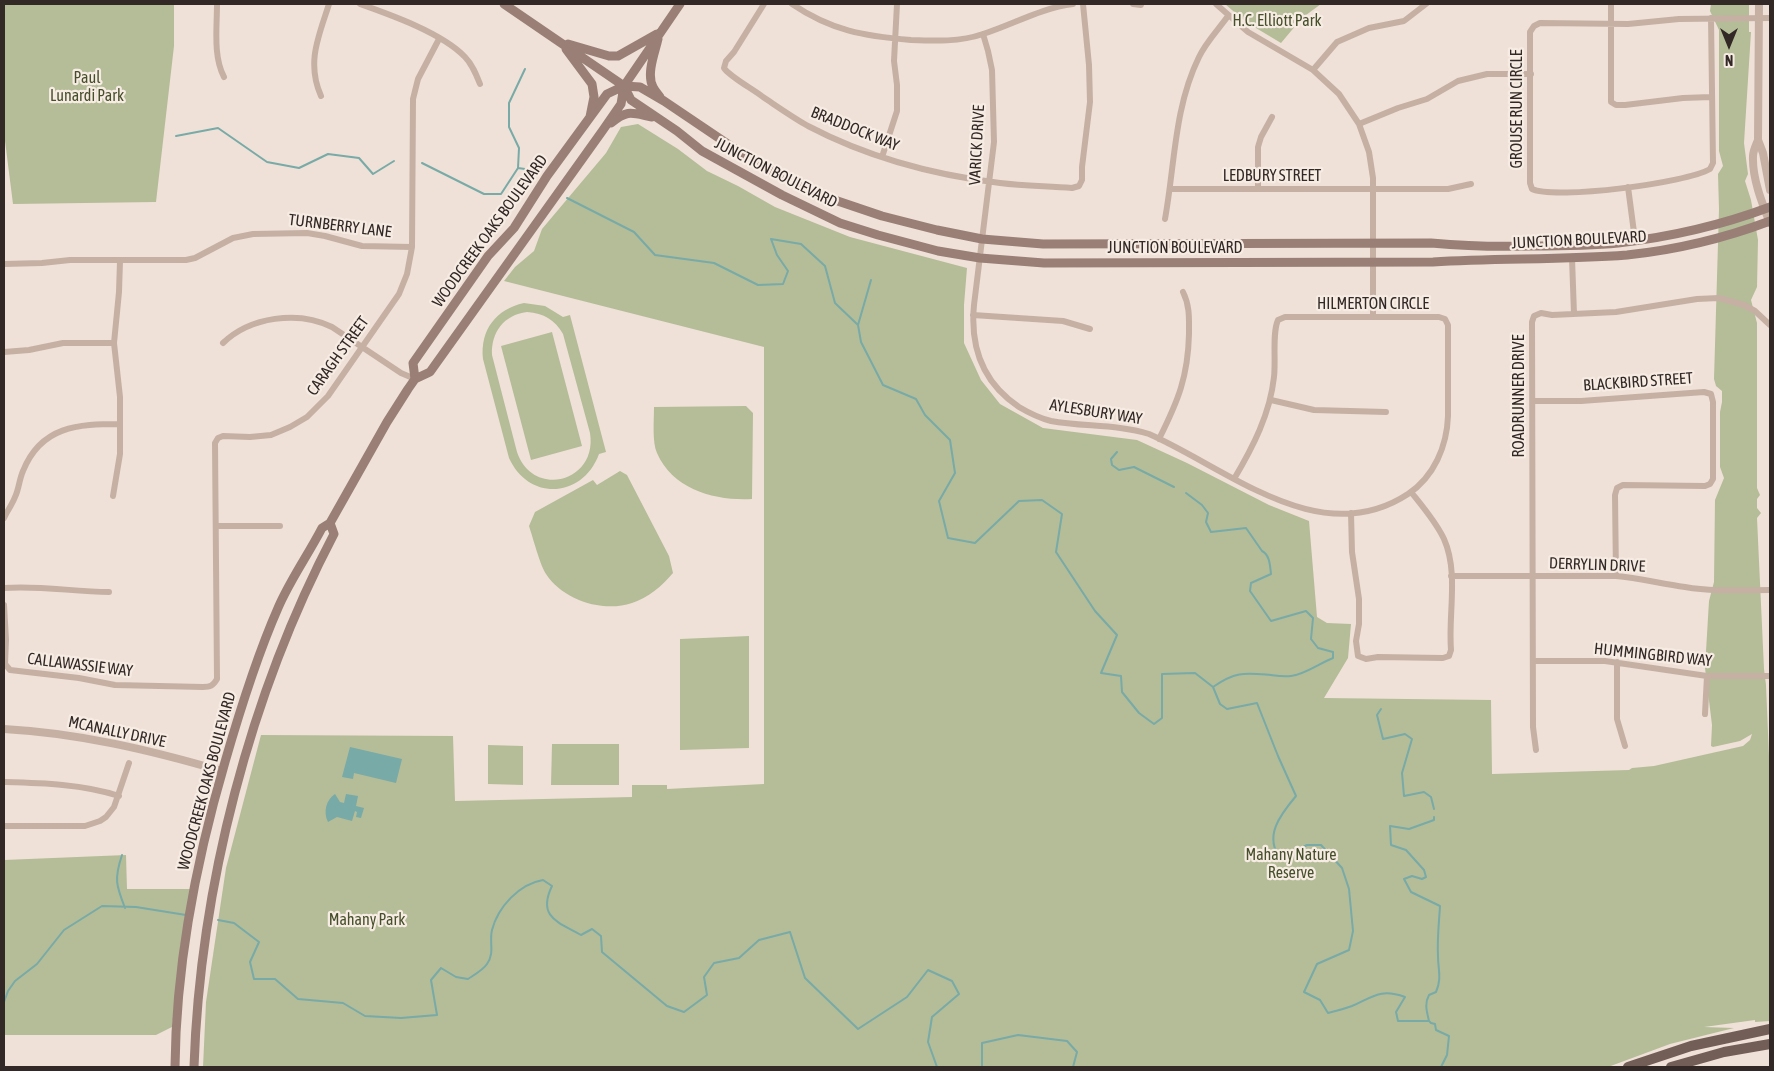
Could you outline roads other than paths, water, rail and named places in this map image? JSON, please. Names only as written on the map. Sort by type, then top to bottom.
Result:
[{"type":"main road","name":"JUNCTION BOULEVARD","points":[[504,4],[624,86],[632,100],[702,151],[775,191],[840,223],[915,246],[980,258],[1082,264],[1373,262],[1572,258],[1628,255],[1660,250],[1738,232],[1770,221]]},
{"type":"main road","name":"WOODCREEK OAKS BOULEVARD","points":[[174,1067],[187,929],[200,860],[222,771],[241,708],[278,606],[322,528],[330,523],[387,422],[415,379],[430,372],[603,130],[621,104],[624,86],[659,32],[680,4]]},
{"type":"main road","points":[[559,41],[609,56],[618,56],[659,32]]},
{"type":"main road","points":[[659,32],[651,81],[652,86],[664,101]]},
{"type":"main road","points":[[559,41],[592,84],[594,97],[590,119]]},
{"type":"main road","name":"JUNCTION BOULEVARD","points":[[624,86],[640,88],[664,101],[750,159],[811,192],[909,224],[982,239],[1043,244],[1431,243],[1499,247],[1585,245],[1635,240],[1712,226],[1768,208]]},
{"type":"main road","name":"WOODCREEK OAKS BOULEVARD","points":[[415,379],[413,363],[488,256],[514,228],[548,176],[608,94],[624,86]]},
{"type":"main road","points":[[603,130],[622,114],[628,113],[656,118]]},
{"type":"main road","name":"WOODCREEK OAKS BOULEVARD","points":[[194,1067],[199,993],[211,900],[223,841],[240,776],[264,698],[290,628],[334,534],[330,523]]},
{"type":"main road","points":[[222,771],[240,776]]},
{"type":"main road","points":[[1628,1067],[1672,1051],[1726,1037],[1770,1029]]},
{"type":"main road","points":[[1676,1067],[1724,1052],[1770,1044]]},
{"type":"main road","points":[[1700,1067],[1708,1056]]},
{"type":"street","points":[[217,4],[217,53],[219,66],[224,78]]},
{"type":"street","points":[[321,96],[315,82],[314,56],[329,4]]},
{"type":"street","points":[[360,4],[409,24],[439,39],[464,56],[473,68],[480,84]]},
{"type":"street","name":"BRADDOCK WAY","points":[[764,4],[734,52],[726,61],[724,68],[728,74],[808,126],[882,157],[936,172],[990,182],[1072,188],[1079,186],[1082,180],[1090,102],[1089,65],[1083,4]]},
{"type":"street","points":[[792,4],[837,28],[871,36],[945,41],[983,34],[1046,9],[1073,4]]},
{"type":"street","points":[[882,157],[898,105],[894,61],[896,4]]},
{"type":"street","points":[[1133,4],[1141,4]]},
{"type":"street","points":[[1216,4],[1248,32],[1313,70],[1339,94],[1359,124],[1369,152],[1373,189],[1374,318]]},
{"type":"street","points":[[1313,70],[1337,42],[1369,28],[1404,21],[1426,4]]},
{"type":"street","points":[[1611,4],[1611,102],[1616,105],[1711,97]]},
{"type":"street","points":[[1759,4],[1758,140],[1753,154],[1757,183],[1768,208],[1770,221]]},
{"type":"street","points":[[1166,220],[1178,120],[1189,81],[1199,56],[1213,34],[1228,16]]},
{"type":"street","name":"GROUSE RUN CIRCLE","points":[[1711,18],[1713,163],[1710,170],[1704,173],[1628,187],[1554,192],[1539,192],[1532,189],[1530,183],[1530,32],[1534,26],[1540,23],[1611,24],[1652,22],[1679,18],[1711,18],[1770,18]]},
{"type":"street","name":"VARICK DRIVE","points":[[980,258],[994,142],[992,70],[983,34]]},
{"type":"street","name":"CARAGH STREET","points":[[214,684],[217,680],[215,443],[218,438],[223,436],[250,437],[271,434],[299,423],[322,404],[402,287],[410,265],[412,247],[413,99],[418,80],[439,39]]},
{"type":"street","points":[[1359,124],[1398,108],[1427,99],[1458,81],[1487,74],[1531,74]]},
{"type":"street","points":[[1258,189],[1258,147],[1261,137],[1272,117]]},
{"type":"street","points":[[1758,140],[1763,152],[1770,190]]},
{"type":"street","name":"LEDBURY STREET","points":[[1171,189],[1448,189],[1471,184]]},
{"type":"street","points":[[1628,187],[1635,240]]},
{"type":"street","name":"TURNBERRY LANE","points":[[4,264],[70,260],[186,260],[195,258],[234,238],[253,234],[307,233],[362,246],[412,247]]},
{"type":"street","name":"AYLESBURY WAY","points":[[980,258],[973,315],[974,341],[981,362],[992,381],[1010,401],[1030,413],[1048,420],[1133,429],[1159,439],[1234,479]]},
{"type":"street","points":[[1572,258],[1574,314]]},
{"type":"street","points":[[113,496],[119,465],[119,388],[114,342],[120,292],[120,261]]},
{"type":"street","points":[[1159,439],[1179,398],[1186,373],[1189,349],[1189,315],[1187,300],[1183,292]]},
{"type":"street","name":"ROADRUNNER DRIVE","points":[[1536,750],[1533,727],[1532,322],[1534,316],[1541,313],[1552,315],[1616,312],[1702,298],[1719,298],[1744,305],[1755,311],[1770,325]]},
{"type":"street","points":[[973,315],[1063,321],[1090,329]]},
{"type":"street","name":"HILMERTON CIRCLE","points":[[1285,317],[1374,318],[1438,317],[1445,319],[1448,325],[1448,422],[1446,438],[1434,467],[1428,475],[1411,492],[1392,503],[1380,508],[1351,513],[1326,512],[1298,507],[1270,497],[1234,479],[1258,436],[1271,400],[1275,363],[1274,327],[1278,320],[1285,317]]},
{"type":"street","points":[[223,343],[236,333],[257,323],[277,319],[308,318],[323,322],[401,373],[415,379]]},
{"type":"street","points":[[4,352],[29,350],[63,343],[114,342]]},
{"type":"street","name":"BLACKBIRD STREET","points":[[1533,400],[1595,400],[1704,392],[1711,394],[1713,402],[1713,479],[1710,484],[1705,486],[1623,485],[1617,488],[1615,495],[1616,576]]},
{"type":"street","points":[[1271,400],[1314,410],[1386,412]]},
{"type":"street","points":[[4,518],[16,496],[22,472],[27,462],[46,440],[73,426],[120,424]]},
{"type":"street","points":[[1351,513],[1352,552],[1359,599],[1359,624],[1356,640],[1358,656],[1366,659],[1378,657],[1442,658],[1449,656],[1451,650],[1451,576],[1449,555],[1444,540],[1431,517],[1411,492]]},
{"type":"street","points":[[216,526],[280,526]]},
{"type":"street","name":"DERRYLIN DRIVE","points":[[1451,576],[1616,576],[1640,578],[1685,588],[1707,590],[1770,590]]},
{"type":"street","points":[[4,588],[23,586],[75,592],[110,592]]},
{"type":"street","name":"CALLAWASSIE WAY","points":[[4,605],[6,640],[4,664],[10,670],[79,678],[125,686],[209,687],[214,684]]},
{"type":"street","name":"HUMMINGBIRD WAY","points":[[1533,661],[1617,662],[1707,676],[1770,676]]},
{"type":"street","points":[[1617,662],[1616,719],[1625,746]]},
{"type":"street","points":[[1705,714],[1707,676]]},
{"type":"street","name":"MCANALLY DRIVE","points":[[4,729],[55,733],[115,743],[222,771]]},
{"type":"street","points":[[4,826],[84,826],[93,824],[106,817],[114,807],[129,763]]},
{"type":"street","points":[[4,782],[70,786],[103,791],[119,796]]},
{"type":"street","points":[[1672,1051],[1676,1067]]},
{"type":"water","points":[[350,747],[402,759],[396,783],[354,773],[353,779],[342,777]]},
{"type":"water","points":[[335,794],[340,802],[344,803],[346,794],[358,796],[356,806],[364,808],[361,818],[356,817],[357,812],[355,811],[352,821],[337,817],[328,822],[326,806]]},
{"type":"waterway","points":[[518,168],[519,148],[509,127],[509,103],[525,69]]},
{"type":"waterway","points":[[176,136],[218,128],[267,162],[299,168],[328,154],[359,158],[373,174],[394,161]]},
{"type":"waterway","points":[[422,163],[484,194],[501,194],[518,168],[525,169]]},
{"type":"waterway","points":[[567,198],[634,232],[655,255],[714,263],[758,285],[783,284],[788,271],[777,255],[771,239],[801,244],[825,266],[835,303],[858,325],[861,342],[883,385],[916,399],[925,415],[950,440],[955,473],[939,501],[948,538],[975,543],[1019,501],[1042,500],[1062,514],[1056,552],[1095,611],[1117,635],[1101,673],[1121,676],[1122,692],[1139,713],[1154,724],[1162,718],[1162,674],[1195,673],[1213,687],[1220,704],[1227,709],[1257,703],[1296,796],[1279,818],[1276,826],[1274,834],[1276,851],[1281,859],[1307,845],[1321,845],[1342,868],[1349,889],[1353,931],[1349,950],[1317,964],[1304,992],[1320,1000],[1328,1013],[1349,1007],[1377,995],[1389,993],[1405,997],[1396,1012],[1398,1021],[1429,1021],[1435,1024],[1436,1030],[1449,1036],[1447,1055],[1441,1067]]},
{"type":"waterway","points":[[858,325],[871,280]]},
{"type":"waterway","points":[[1117,452],[1111,459],[1112,465],[1119,470],[1134,467],[1174,487]]},
{"type":"waterway","points":[[1186,493],[1202,505],[1208,513],[1206,522],[1211,532],[1246,528],[1267,555],[1271,574],[1251,583],[1250,591],[1271,621],[1306,611],[1313,618],[1311,639],[1318,648],[1333,652],[1333,658],[1296,675],[1241,674],[1228,678],[1213,687]]},
{"type":"waterway","points":[[1381,709],[1377,715],[1383,739],[1405,734],[1412,739],[1402,773],[1404,796],[1424,792],[1431,797],[1434,809]]},
{"type":"waterway","points":[[1429,1021],[1426,1008],[1427,1002],[1429,995],[1436,992],[1439,978],[1440,906],[1411,892],[1404,879],[1412,876],[1422,879],[1426,877],[1424,870],[1406,850],[1391,845],[1390,826],[1409,829],[1434,820],[1434,817]]},
{"type":"waterway","points":[[122,855],[117,882],[125,908]]},
{"type":"waterway","points":[[218,920],[234,923],[259,942],[250,962],[254,979],[275,979],[298,999],[343,1003],[365,1016],[401,1018],[437,1015],[431,980],[441,968],[456,977],[468,979],[483,968],[491,956],[492,930],[504,905],[526,886],[543,880],[552,886],[547,905],[552,917],[581,935],[592,929],[601,936],[602,952],[667,1006],[684,1012],[707,995],[704,977],[714,963],[739,958],[759,940],[790,932],[805,978],[858,1029],[907,997],[928,970],[952,981],[959,994],[932,1017],[928,1042],[937,1067]]},
{"type":"waterway","points":[[4,1002],[8,991],[15,981],[37,964],[64,930],[102,906],[136,907],[186,915]]},
{"type":"waterway","points":[[982,1067],[982,1043],[1018,1035],[1067,1041],[1077,1052],[1073,1067]]},
{"type":"park label","name":"H.C. Elliott Park","points":[[1277,21]]},
{"type":"park label","name":"Paul Lunardi Park","points":[[87,87]]},
{"type":"park label","name":"Mahany Nature Reserve","points":[[1291,864]]},
{"type":"park label","name":"Mahany Park","points":[[367,920]]}]
